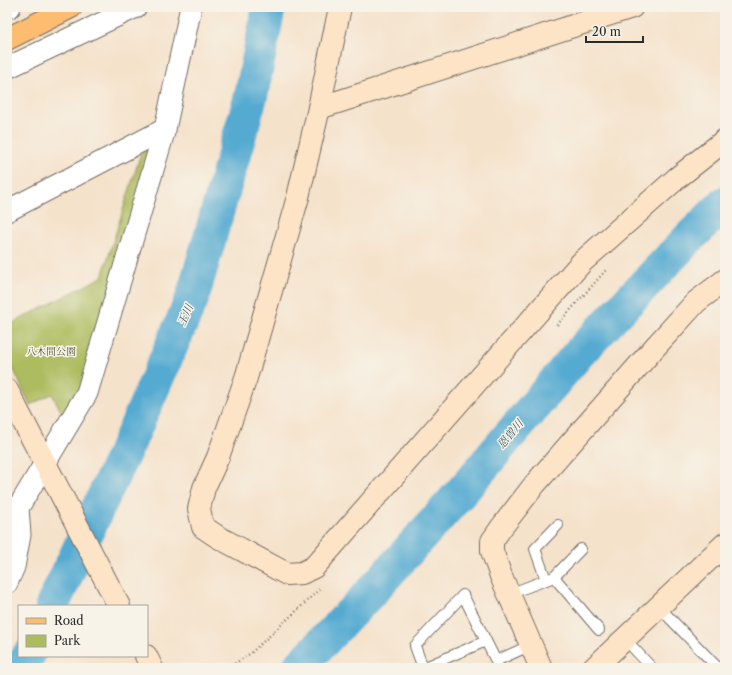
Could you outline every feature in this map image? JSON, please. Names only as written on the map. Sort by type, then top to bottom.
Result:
[{"type":"main road","points":[[7,39],[71,7]]},
{"type":"street","points":[[7,68],[136,7]]},
{"type":"street","points":[[7,531],[18,508],[46,466],[87,393],[165,129],[191,7]]},
{"type":"street","points":[[340,7],[319,108],[298,196],[246,378],[218,457],[204,488],[199,509],[203,527],[218,537],[287,574],[302,573],[314,567],[582,262],[677,178],[725,140]]},
{"type":"street","points":[[319,108],[632,7]]},
{"type":"street","points":[[7,211],[165,129]]},
{"type":"street","points":[[541,668],[492,551],[492,541],[535,484],[655,347],[696,302],[725,280]]},
{"type":"street","points":[[7,390],[118,605]]},
{"type":"street","points":[[7,583],[14,567],[20,535],[18,508]]},
{"type":"street","points":[[602,665],[625,639],[725,544]]},
{"type":"street","points":[[146,657],[152,668]]},
{"type":"lane","points":[[558,525],[535,549],[550,578],[599,630]]},
{"type":"lane","points":[[509,594],[550,578],[581,549]]},
{"type":"lane","points":[[486,641],[423,668],[415,646],[463,595],[486,641],[497,664],[531,645]]},
{"type":"lane","points":[[659,606],[718,668]]},
{"type":"lane","points":[[625,639],[652,668]]},
{"type":"green space","name":"八木間公園","points":[[157,145],[83,391],[65,419],[52,394],[30,405],[7,355],[7,326],[102,277],[141,153]]},
{"type":"waterway","name":"玉川","points":[[52,605],[131,438],[192,299],[251,96],[269,7]]},
{"type":"waterway","name":"恩曽川","points":[[298,668],[370,593],[464,489],[579,353],[689,238],[725,203]]},
{"type":"waterway","name":"玉川","points":[[22,668],[28,657]]}]
